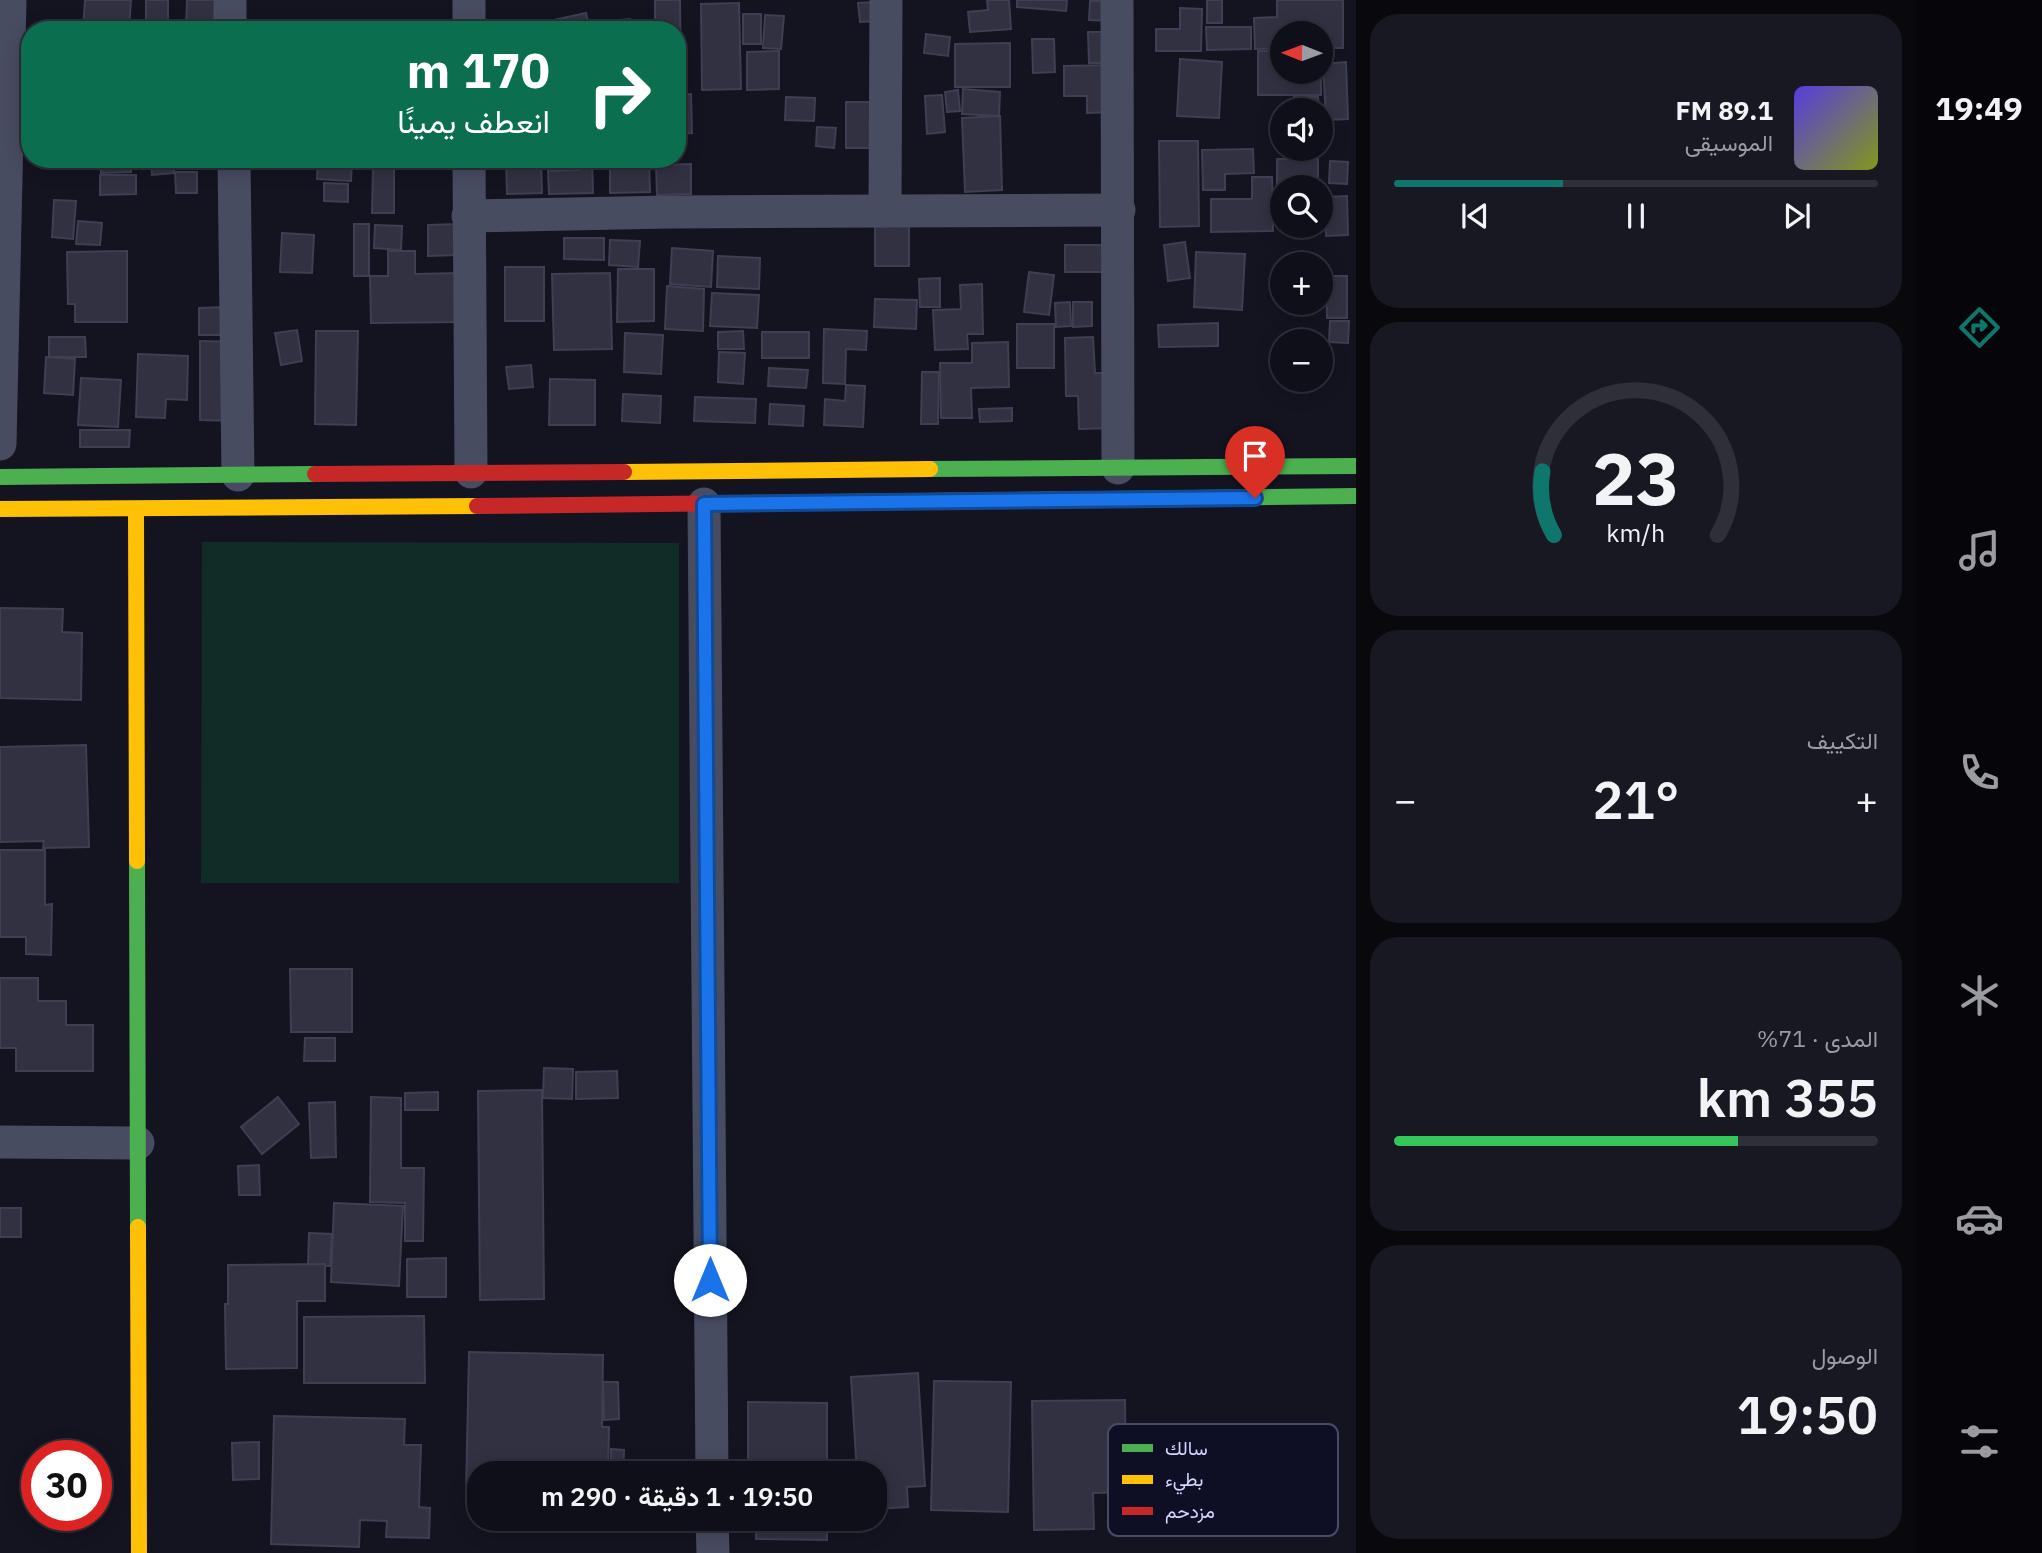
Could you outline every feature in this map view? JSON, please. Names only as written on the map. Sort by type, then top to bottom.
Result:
[{"type":"street","points":[[0,444],[10,0]]},
{"type":"street","points":[[230,0],[230,21]]},
{"type":"street","points":[[469,0],[469,21]]},
{"type":"street","points":[[885,210],[886,0]]},
{"type":"street","points":[[1117,0],[1118,468]]},
{"type":"street","points":[[234,168],[238,475]]},
{"type":"street","points":[[469,168],[471,472]]},
{"type":"street","points":[[468,216],[885,210],[1119,210]]},
{"type":"street","points":[[0,477],[1356,466]]},
{"type":"street","points":[[0,509],[136,510],[1356,496]]},
{"type":"street","points":[[704,504],[712,1461]]},
{"type":"street","points":[[136,510],[139,1553]]},
{"type":"street","points":[[0,1142],[138,1143]]},
{"type":"street","points":[[712,1531],[713,1553]]},
{"type":"green space","points":[[202,542],[679,543],[679,883],[201,883]]},
{"type":"building","points":[[85,0],[131,0],[130,21],[84,21]]},
{"type":"building","points":[[146,0],[168,0],[168,21],[146,21]]},
{"type":"building","points":[[187,0],[228,0],[227,21],[186,21]]},
{"type":"building","points":[[655,0],[680,0],[680,21],[655,21]]},
{"type":"building","points":[[987,0],[1009,0],[1011,29],[970,32],[968,12],[988,10]]},
{"type":"building","points":[[1017,0],[1067,0],[1066,11],[1017,7]]},
{"type":"building","points":[[1207,0],[1222,0],[1222,23],[1207,23]]},
{"type":"building","points":[[1277,0],[1343,0],[1343,48],[1334,48],[1334,21],[1270,21],[1270,48],[1255,49],[1254,18],[1277,17]]},
{"type":"building","points":[[1090,1],[1113,1],[1112,21],[1089,20]]},
{"type":"building","points":[[876,2],[878,21],[860,22],[858,3]]},
{"type":"building","points":[[739,3],[741,89],[702,90],[701,4]]},
{"type":"building","points":[[1180,8],[1202,9],[1201,51],[1156,51],[1156,29],[1180,29]]},
{"type":"building","points":[[586,13],[588,21],[549,21]]},
{"type":"building","points":[[743,14],[761,14],[761,44],[743,44]]},
{"type":"building","points":[[765,15],[784,16],[781,49],[763,48]]},
{"type":"building","points":[[1206,27],[1251,27],[1251,49],[1207,50]]},
{"type":"building","points":[[1088,32],[1112,32],[1112,63],[1089,63]]},
{"type":"building","points":[[926,34],[950,37],[948,56],[924,53]]},
{"type":"building","points":[[1032,39],[1054,39],[1055,72],[1033,73]]},
{"type":"building","points":[[1010,43],[1010,87],[955,87],[955,44]]},
{"type":"building","points":[[779,51],[779,89],[747,90],[747,52]]},
{"type":"building","points":[[1258,51],[1270,51],[1270,84],[1321,84],[1321,95],[1258,95]]},
{"type":"building","points":[[1180,59],[1222,62],[1219,118],[1177,116]]},
{"type":"building","points":[[1346,62],[1348,119],[1333,120],[1333,98],[1325,98],[1324,84],[1334,84],[1334,63]]},
{"type":"building","points":[[1111,65],[1112,112],[1087,113],[1087,96],[1064,96],[1064,66]]},
{"type":"building","points":[[963,89],[1000,92],[999,116],[962,114]]},
{"type":"building","points":[[958,90],[960,111],[947,112],[945,92]]},
{"type":"building","points":[[686,94],[691,94],[692,133],[686,133]]},
{"type":"building","points":[[942,95],[945,132],[927,134],[925,96]]},
{"type":"building","points":[[786,97],[815,98],[814,121],[785,120]]},
{"type":"building","points":[[846,102],[877,102],[877,148],[846,148]]},
{"type":"building","points":[[1000,116],[1002,190],[965,192],[962,118]]},
{"type":"building","points":[[817,127],[836,128],[834,148],[816,146]]},
{"type":"building","points":[[1159,141],[1198,141],[1199,226],[1160,227]]},
{"type":"building","points":[[1253,149],[1254,173],[1225,174],[1225,190],[1203,190],[1202,150]]},
{"type":"building","points":[[1277,161],[1318,161],[1318,175],[1277,175]]},
{"type":"building","points":[[1330,161],[1348,162],[1347,184],[1333,183],[1333,175],[1329,175]]},
{"type":"building","points":[[686,164],[691,164],[691,194],[657,195],[656,168],[686,168]]},
{"type":"building","points":[[101,168],[131,168],[131,172],[101,173]]},
{"type":"building","points":[[152,168],[174,168],[174,173],[152,175]]},
{"type":"building","points":[[318,168],[352,168],[351,181],[317,179]]},
{"type":"building","points":[[373,168],[394,168],[394,213],[372,213]]},
{"type":"building","points":[[506,168],[541,168],[542,193],[507,194]]},
{"type":"building","points":[[592,168],[593,193],[549,194],[548,171]]},
{"type":"building","points":[[610,168],[649,168],[650,192],[610,193]]},
{"type":"building","points":[[175,172],[197,172],[197,193],[176,193]]},
{"type":"building","points":[[100,175],[136,175],[136,194],[100,195]]},
{"type":"building","points":[[1252,177],[1270,177],[1270,231],[1211,232],[1211,199],[1252,199]]},
{"type":"building","points":[[324,183],[348,184],[348,202],[324,201]]},
{"type":"building","points":[[1347,196],[1348,235],[1333,236],[1333,197]]},
{"type":"building","points":[[54,200],[76,201],[73,239],[52,237]]},
{"type":"building","points":[[78,221],[102,223],[100,245],[76,244]]},
{"type":"building","points":[[354,224],[369,224],[369,276],[354,276]]},
{"type":"building","points":[[459,224],[459,255],[428,256],[428,225]]},
{"type":"building","points":[[875,224],[909,224],[909,266],[875,266]]},
{"type":"building","points":[[375,225],[402,226],[401,250],[374,248]]},
{"type":"building","points":[[282,233],[314,235],[312,273],[280,272]]},
{"type":"building","points":[[564,238],[604,238],[604,260],[564,259]]},
{"type":"building","points":[[610,240],[640,241],[638,267],[609,265]]},
{"type":"building","points":[[1185,242],[1190,278],[1168,281],[1164,245]]},
{"type":"building","points":[[1065,245],[1115,245],[1115,272],[1065,272]]},
{"type":"building","points":[[672,248],[713,251],[711,287],[670,284]]},
{"type":"building","points":[[127,251],[127,322],[75,322],[75,304],[68,304],[67,252]]},
{"type":"building","points":[[388,251],[415,251],[415,274],[460,273],[460,322],[371,323],[370,276],[388,276]]},
{"type":"building","points":[[1196,252],[1245,254],[1242,310],[1194,307]]},
{"type":"building","points":[[718,256],[760,258],[759,289],[717,287]]},
{"type":"building","points":[[505,267],[544,267],[544,321],[505,321]]},
{"type":"building","points":[[618,269],[654,269],[654,321],[617,322]]},
{"type":"building","points":[[1029,272],[1054,275],[1049,315],[1024,312]]},
{"type":"building","points":[[610,273],[612,349],[554,350],[552,274]]},
{"type":"building","points":[[1333,276],[1347,276],[1347,318],[1327,318],[1327,315],[1333,315]]},
{"type":"building","points":[[940,278],[940,307],[920,307],[919,279]]},
{"type":"building","points":[[982,284],[983,334],[967,334],[968,349],[935,350],[933,310],[961,309],[960,285]]},
{"type":"building","points":[[667,286],[704,289],[703,331],[665,329]]},
{"type":"building","points":[[712,293],[759,295],[757,328],[710,326]]},
{"type":"building","points":[[875,299],[917,300],[916,329],[874,327]]},
{"type":"building","points":[[1070,302],[1071,326],[1056,327],[1055,303]]},
{"type":"building","points":[[1073,302],[1092,302],[1092,326],[1073,327]]},
{"type":"building","points":[[227,307],[227,335],[199,335],[199,308]]},
{"type":"building","points":[[1330,321],[1349,321],[1348,343],[1333,342],[1333,329],[1330,329]]},
{"type":"building","points":[[1218,323],[1218,346],[1159,347],[1158,325]]},
{"type":"building","points":[[1017,324],[1054,324],[1054,368],[1017,368]]},
{"type":"building","points":[[824,329],[867,331],[866,350],[846,349],[845,384],[823,383]]},
{"type":"building","points":[[297,330],[302,361],[281,365],[275,333]]},
{"type":"building","points":[[316,331],[358,331],[356,425],[315,424]]},
{"type":"building","points":[[743,331],[744,349],[718,349],[718,332]]},
{"type":"building","points":[[762,332],[809,332],[809,358],[762,358]]},
{"type":"building","points":[[625,333],[663,335],[661,374],[624,372]]},
{"type":"building","points":[[49,337],[85,337],[86,357],[49,357]]},
{"type":"building","points":[[1093,337],[1095,373],[1114,373],[1115,428],[1079,429],[1078,396],[1066,396],[1065,338]]},
{"type":"building","points":[[200,341],[237,342],[234,421],[200,420]]},
{"type":"building","points":[[1008,342],[1009,387],[971,388],[972,418],[941,418],[940,363],[972,363],[972,343]]},
{"type":"building","points":[[719,352],[745,353],[743,384],[718,382]]},
{"type":"building","points":[[138,354],[188,356],[187,400],[166,399],[165,418],[136,417]]},
{"type":"building","points":[[46,357],[75,359],[73,395],[44,393]]},
{"type":"building","points":[[531,365],[533,387],[509,389],[506,367]]},
{"type":"building","points":[[769,368],[808,370],[806,388],[768,386]]},
{"type":"building","points":[[922,372],[939,372],[938,424],[921,424]]},
{"type":"building","points":[[81,378],[121,380],[118,427],[78,425]]},
{"type":"building","points":[[550,379],[595,380],[595,425],[549,425]]},
{"type":"building","points":[[846,385],[865,386],[863,427],[824,425],[825,399],[845,401]]},
{"type":"building","points":[[623,394],[661,396],[660,423],[622,421]]},
{"type":"building","points":[[695,397],[756,399],[755,423],[694,421]]},
{"type":"building","points":[[770,404],[804,406],[803,426],[769,424]]},
{"type":"building","points":[[1012,408],[1012,421],[980,422],[979,409]]},
{"type":"building","points":[[80,430],[130,430],[129,447],[80,447]]},
{"type":"building","points":[[0,608],[63,609],[62,632],[82,633],[81,700],[0,698]]},
{"type":"building","points":[[86,745],[89,847],[43,848],[44,841],[0,842],[0,747]]},
{"type":"building","points":[[0,850],[45,850],[45,905],[52,904],[51,955],[26,954],[26,937],[0,937]]},
{"type":"building","points":[[290,969],[352,969],[352,1032],[291,1032]]},
{"type":"building","points":[[0,978],[38,978],[38,1001],[66,1001],[66,1025],[93,1025],[93,1071],[16,1071],[16,1048],[0,1048]]},
{"type":"building","points":[[305,1038],[335,1038],[335,1061],[304,1061]]},
{"type":"building","points":[[544,1068],[573,1069],[572,1099],[543,1098]]},
{"type":"building","points":[[617,1071],[618,1098],[576,1099],[576,1072]]},
{"type":"building","points":[[542,1090],[544,1299],[480,1300],[478,1091]]},
{"type":"building","points":[[438,1092],[438,1110],[405,1110],[405,1093]]},
{"type":"building","points":[[278,1097],[299,1124],[262,1154],[241,1127]]},
{"type":"building","points":[[371,1097],[401,1098],[401,1168],[424,1168],[423,1241],[405,1241],[405,1203],[370,1202]]},
{"type":"building","points":[[335,1102],[336,1157],[311,1158],[309,1103]]},
{"type":"building","points":[[259,1165],[260,1195],[239,1195],[238,1166]]},
{"type":"building","points":[[334,1203],[403,1206],[399,1286],[331,1282]]},
{"type":"building","points":[[0,1208],[21,1208],[21,1237],[0,1237]]},
{"type":"building","points":[[309,1233],[332,1234],[330,1266],[308,1265]]},
{"type":"building","points":[[446,1258],[446,1297],[407,1297],[407,1259]]},
{"type":"building","points":[[325,1264],[325,1301],[297,1301],[297,1368],[226,1369],[225,1304],[228,1304],[228,1265]]},
{"type":"building","points":[[424,1316],[425,1383],[304,1383],[304,1317]]},
{"type":"building","points":[[469,1352],[603,1355],[602,1427],[609,1427],[608,1461],[467,1461],[466,1493]]},
{"type":"building","points":[[918,1373],[925,1486],[907,1487],[908,1507],[887,1508],[887,1461],[856,1461],[851,1377]]},
{"type":"building","points":[[934,1381],[1011,1382],[1008,1512],[931,1510]]},
{"type":"building","points":[[603,1382],[618,1382],[619,1419],[604,1420]]},
{"type":"building","points":[[1125,1400],[1125,1424],[1108,1424],[1108,1493],[1093,1493],[1094,1529],[1034,1530],[1032,1401]]},
{"type":"building","points":[[748,1402],[827,1403],[827,1461],[748,1461]]},
{"type":"building","points":[[274,1416],[405,1419],[404,1445],[421,1445],[419,1507],[430,1508],[429,1538],[386,1537],[387,1521],[360,1520],[359,1547],[271,1544]]},
{"type":"building","points":[[259,1442],[259,1479],[233,1480],[232,1443]]},
{"type":"building","points":[[611,1449],[624,1450],[624,1461],[611,1461]]},
{"type":"building","points":[[756,1531],[827,1531],[827,1540],[756,1539]]},
{"type":"traffic: fast","points":[[930,469],[1356,466]]},
{"type":"traffic: fast","points":[[0,477],[315,474]]},
{"type":"traffic: fast","points":[[1114,499],[1356,496]]},
{"type":"traffic: fast","points":[[137,861],[138,1227]]},
{"type":"traffic: slow","points":[[624,472],[930,469]]},
{"type":"traffic: slow","points":[[838,502],[1114,499]]},
{"type":"traffic: slow","points":[[0,509],[477,506]]},
{"type":"traffic: slow","points":[[136,510],[137,861]]},
{"type":"traffic: slow","points":[[138,1227],[139,1553]]},
{"type":"traffic: jam","points":[[315,474],[624,472]]},
{"type":"traffic: jam","points":[[477,506],[838,502]]},
{"type":"route","points":[[710,1280],[704,504],[1255,498]]}]
